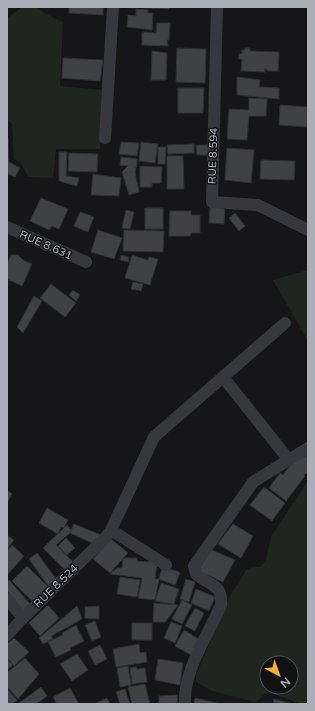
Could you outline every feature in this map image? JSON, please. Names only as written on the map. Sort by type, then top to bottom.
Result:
[{"type":"street","points":[[105,138],[114,7]]},
{"type":"street","name":"RUE 8.594","points":[[217,7],[218,26],[212,202],[258,205],[308,230]]},
{"type":"street","name":"RUE 8.631","points":[[8,230],[86,262]]},
{"type":"street","points":[[166,565],[108,534],[154,437],[285,323]]},
{"type":"street","points":[[223,377],[289,460]]},
{"type":"street","points":[[185,704],[184,696],[192,669],[221,605],[222,596],[219,589],[196,574],[194,566],[253,482],[308,448]]},
{"type":"street","name":"RUE 8.524","points":[[7,635],[108,534]]},
{"type":"street","points":[[7,599],[23,618]]},
{"type":"shaded area","points":[[22,7],[37,7],[46,14],[63,22],[60,86],[103,90],[100,149],[56,149],[53,178],[28,177],[21,163],[14,159],[12,124],[7,119],[7,18]]},
{"type":"shaded area","points":[[308,270],[308,341],[273,280]]},
{"type":"shaded area","points":[[308,480],[308,704],[303,704],[277,695],[299,695],[299,655],[259,655],[259,695],[264,695],[254,702],[212,691],[196,682],[196,675],[231,593],[246,570],[259,567],[266,559],[271,537]]},
{"type":"building","points":[[69,7],[103,7],[103,15],[69,13]]},
{"type":"building","points":[[130,7],[169,7],[169,9]]},
{"type":"building","points":[[136,9],[148,10],[148,13],[153,13],[152,30],[127,27],[128,15],[136,16]]},
{"type":"building","points":[[157,23],[170,23],[169,40],[167,40],[168,46],[142,45],[142,32],[156,33]]},
{"type":"building","points":[[177,48],[206,49],[205,83],[176,82]]},
{"type":"building","points":[[245,48],[250,48],[250,51],[279,52],[278,71],[267,71],[267,69],[265,69],[265,72],[241,71],[242,59],[239,59],[239,54],[242,54],[242,50],[245,50]]},
{"type":"building","points":[[152,51],[167,53],[166,80],[151,80]]},
{"type":"building","points":[[63,58],[103,60],[100,81],[62,78]]},
{"type":"building","points":[[237,77],[260,80],[259,87],[279,88],[279,99],[237,95]]},
{"type":"building","points":[[178,88],[204,88],[203,113],[178,113]]},
{"type":"building","points":[[249,98],[267,99],[266,116],[249,116],[247,140],[227,139],[229,109],[249,110]]},
{"type":"building","points":[[280,105],[307,107],[307,127],[279,125]]},
{"type":"building","points":[[7,138],[9,162],[20,168],[15,177],[7,173]]},
{"type":"building","points":[[121,142],[139,143],[137,156],[119,154]]},
{"type":"building","points":[[141,142],[158,144],[155,163],[139,161]]},
{"type":"building","points":[[194,144],[194,153],[168,154],[167,145]]},
{"type":"building","points":[[196,145],[210,145],[210,155],[197,155]]},
{"type":"building","points":[[158,147],[166,147],[165,164],[158,164]]},
{"type":"building","points":[[227,148],[254,150],[251,183],[225,180]]},
{"type":"building","points":[[59,152],[67,152],[66,176],[79,178],[77,186],[59,181]]},
{"type":"building","points":[[69,153],[98,154],[97,172],[68,171]]},
{"type":"building","points":[[167,156],[183,156],[184,189],[167,189]]},
{"type":"building","points":[[121,157],[137,159],[137,167],[135,172],[139,192],[129,195],[122,172],[128,166],[120,165]]},
{"type":"building","points":[[261,160],[295,161],[294,180],[260,179]]},
{"type":"building","points":[[140,166],[162,167],[161,183],[152,183],[152,187],[140,187]]},
{"type":"building","points":[[93,174],[121,178],[119,196],[91,195]]},
{"type":"building","points":[[41,198],[68,209],[59,229],[52,226],[49,230],[30,221]]},
{"type":"building","points":[[210,207],[225,207],[224,224],[209,223]]},
{"type":"building","points":[[145,208],[163,208],[163,229],[145,229]]},
{"type":"building","points":[[126,210],[134,212],[130,229],[122,228]]},
{"type":"building","points":[[170,211],[191,211],[191,215],[200,215],[200,233],[191,233],[190,236],[169,236]]},
{"type":"building","points":[[80,212],[94,217],[88,232],[74,226]]},
{"type":"building","points":[[235,213],[245,226],[239,231],[229,218]]},
{"type":"building","points":[[98,230],[122,238],[114,259],[91,252]]},
{"type":"building","points":[[124,230],[164,231],[163,252],[123,251]]},
{"type":"building","points":[[11,255],[18,255],[23,260],[32,264],[22,286],[7,279],[7,264]]},
{"type":"building","points":[[121,255],[129,257],[128,262],[120,260]]},
{"type":"building","points":[[132,255],[148,260],[149,257],[158,259],[150,285],[125,278]]},
{"type":"building","points":[[133,282],[143,284],[141,291],[131,289]]},
{"type":"building","points":[[51,284],[76,303],[65,317],[40,298]]},
{"type":"building","points":[[73,290],[80,295],[76,301],[69,295]]},
{"type":"building","points":[[34,296],[42,301],[23,333],[17,327]]},
{"type":"building","points":[[308,454],[308,472],[304,475],[305,476],[286,501],[269,488],[280,473],[283,475],[293,461]]},
{"type":"building","points":[[264,487],[285,503],[272,521],[250,505]]},
{"type":"building","points":[[7,490],[12,494],[7,503]]},
{"type":"building","points":[[47,508],[68,520],[64,528],[61,527],[58,534],[39,523]]},
{"type":"building","points":[[74,524],[101,535],[92,543],[70,533],[56,545],[73,562],[65,570],[43,548],[67,525],[71,530]]},
{"type":"building","points":[[233,524],[253,536],[241,558],[218,544]]},
{"type":"building","points":[[7,535],[14,540],[7,549]]},
{"type":"building","points":[[66,538],[75,548],[67,555],[58,546]]},
{"type":"building","points":[[111,539],[128,553],[110,573],[93,559]]},
{"type":"building","points":[[12,545],[24,556],[8,574],[7,551]]},
{"type":"building","points":[[210,549],[235,560],[223,582],[201,572],[200,568]]},
{"type":"building","points":[[37,553],[57,580],[48,586],[29,559]]},
{"type":"building","points":[[137,558],[137,561],[149,562],[149,559],[157,562],[155,579],[159,579],[155,600],[138,598],[142,578],[110,574],[117,568],[122,568],[123,559]]},
{"type":"building","points":[[27,566],[48,587],[33,602],[12,581]]},
{"type":"building","points":[[162,567],[180,573],[175,585],[159,579]]},
{"type":"building","points":[[120,577],[140,580],[137,597],[117,594]]},
{"type":"building","points":[[186,579],[195,582],[189,602],[180,599]]},
{"type":"building","points":[[9,580],[30,604],[22,611],[7,590],[7,583]]},
{"type":"building","points":[[161,583],[179,589],[174,604],[155,601]]},
{"type":"building","points":[[196,589],[215,597],[209,611],[191,603]]},
{"type":"building","points":[[182,600],[192,605],[182,624],[172,619]]},
{"type":"building","points":[[154,603],[178,605],[165,622],[153,622]]},
{"type":"building","points":[[48,605],[59,618],[40,636],[29,623]]},
{"type":"building","points":[[77,606],[82,619],[51,636],[53,639],[43,644],[39,638]]},
{"type":"building","points":[[99,606],[99,619],[85,618],[85,607]]},
{"type":"building","points":[[195,608],[204,613],[195,631],[185,626]]},
{"type":"building","points":[[95,621],[101,637],[92,641],[85,625]]},
{"type":"building","points":[[171,622],[182,626],[175,643],[164,638]]},
{"type":"building","points":[[132,623],[152,623],[152,640],[132,640]]},
{"type":"building","points":[[76,625],[84,641],[70,648],[71,650],[56,657],[48,642],[63,635],[62,633]]},
{"type":"building","points":[[184,630],[200,640],[191,655],[175,646]]},
{"type":"building","points":[[14,638],[29,652],[14,666],[7,658],[7,644]]},
{"type":"building","points":[[139,644],[140,653],[146,652],[147,662],[116,667],[113,649]]},
{"type":"building","points":[[100,645],[107,659],[95,665],[88,651]]},
{"type":"building","points":[[77,654],[88,670],[72,681],[60,664]]},
{"type":"building","points":[[25,658],[39,674],[18,699],[7,687],[7,673]]},
{"type":"building","points":[[7,659],[13,665],[7,670]]},
{"type":"building","points":[[158,659],[183,663],[180,685],[155,680]]},
{"type":"building","points":[[128,666],[131,685],[120,687],[117,668]]},
{"type":"building","points":[[136,667],[137,669],[145,668],[147,682],[132,684],[130,668]]},
{"type":"building","points":[[145,684],[150,704],[132,704],[128,687]]},
{"type":"building","points":[[41,687],[47,696],[36,704],[19,703]]},
{"type":"building","points":[[70,688],[79,704],[57,704],[53,697]]},
{"type":"building","points":[[7,689],[17,700],[12,704],[7,704]]},
{"type":"building","points":[[125,689],[130,704],[120,704],[116,692]]},
{"type":"building","points":[[177,695],[178,704],[159,704],[159,696]]},
{"type":"building","points":[[107,698],[110,704],[94,704]]},
{"type":"building","points":[[195,698],[221,704],[194,704]]},
{"type":"building","points":[[274,699],[292,704],[273,704]]}]
